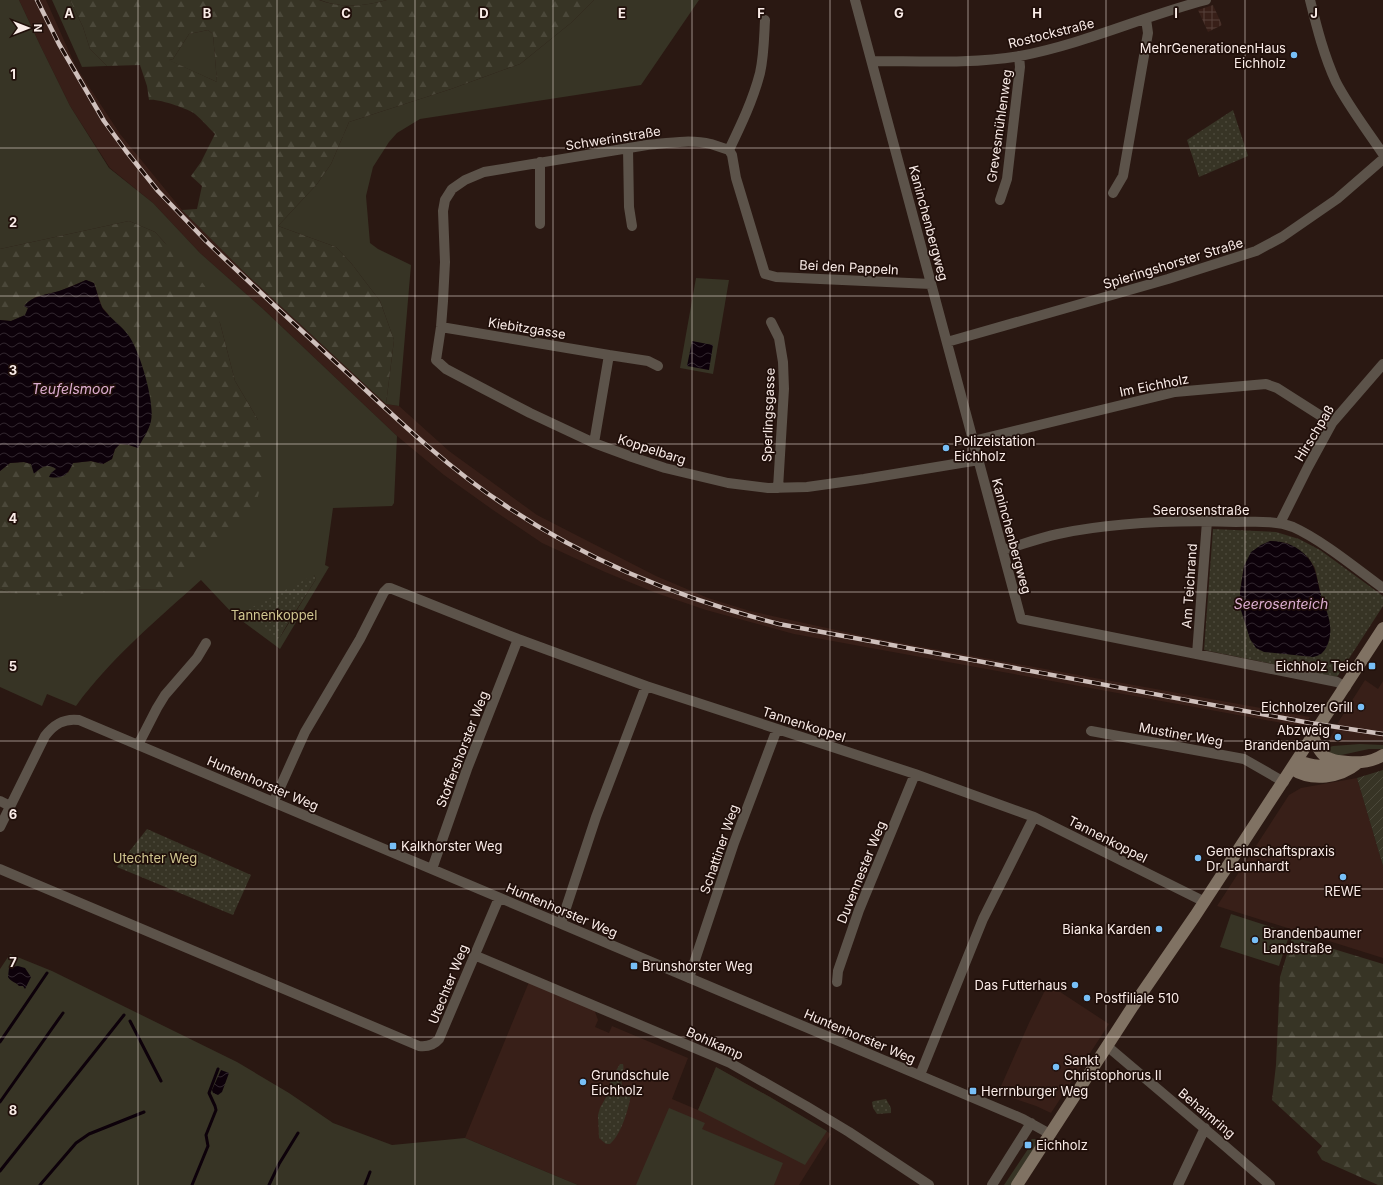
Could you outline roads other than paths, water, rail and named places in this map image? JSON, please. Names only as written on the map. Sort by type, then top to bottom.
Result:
[{"type":"main road","points":[[1017,1185],[1107,1046],[1205,902],[1346,688],[1383,628]]},
{"type":"main road","points":[[1313,736],[1317,746],[1326,756],[1333,760],[1353,763],[1381,758]]},
{"type":"main road","points":[[1295,764],[1304,775],[1322,776],[1344,773],[1353,763]]},
{"type":"street","name":"Kaninchenbergweg","points":[[855,0],[1021,619],[1337,682],[1346,688]]},
{"type":"street","name":"Rostockstraße","points":[[872,61],[980,60],[1019,56],[1050,49],[1206,0]]},
{"type":"street","points":[[1310,0],[1324,51],[1336,82],[1346,101],[1383,154]]},
{"type":"street","points":[[1114,193],[1123,176],[1148,32],[1146,19]]},
{"type":"street","points":[[729,150],[749,107],[760,72],[764,51],[765,20]]},
{"type":"street","name":"Grevesmühlenweg","points":[[1000,200],[1006,179],[1020,67],[1019,56]]},
{"type":"street","name":"Schwerinstraße","points":[[445,262],[443,211],[445,200],[452,189],[465,180],[484,172],[670,142],[710,144],[729,150]]},
{"type":"street","points":[[628,148],[629,207],[632,226]]},
{"type":"street","name":"Bei den Pappeln","points":[[729,150],[732,156],[736,178],[765,274],[776,277],[931,284]]},
{"type":"street","name":"Spieringshorster Straße","points":[[947,342],[1168,279],[1256,251],[1282,237],[1336,199],[1383,159]]},
{"type":"street","points":[[540,162],[540,224]]},
{"type":"street","name":"Koppelbarg","points":[[445,262],[441,327],[436,354],[436,360],[438,363],[530,413],[594,443],[638,460],[728,483],[778,488],[858,480],[979,460]]},
{"type":"street","name":"Sperlingsgasse","points":[[772,322],[779,338],[784,362],[784,389],[778,488]]},
{"type":"street","name":"Kiebitzgasse","points":[[441,327],[648,361],[658,366]]},
{"type":"street","points":[[594,443],[609,355]]},
{"type":"street","name":"Hirschpaß","points":[[1280,523],[1332,423],[1383,364]]},
{"type":"street","name":"Im Eichholz","points":[[973,441],[1175,392],[1266,384],[1277,388],[1332,423]]},
{"type":"street","name":"Seerosenstraße","points":[[1002,550],[1058,534],[1113,526],[1160,522],[1207,521],[1280,523],[1312,538],[1383,588]]},
{"type":"street","name":"Am Teichrand","points":[[1197,654],[1207,521]]},
{"type":"street","name":"Tannenkoppel","points":[[274,802],[305,732],[360,639],[384,592],[388,588],[394,589],[518,639],[646,686],[915,774],[1034,817],[1205,902]]},
{"type":"street","name":"Stoffershorster Weg","points":[[432,869],[467,769],[518,639]]},
{"type":"street","points":[[138,745],[164,695],[197,658],[206,643]]},
{"type":"street","points":[[561,923],[599,810],[646,686]]},
{"type":"street","name":"Huntenhorster Weg","points":[[10,806],[45,736],[50,729],[60,721],[72,719],[79,720],[920,1075],[1031,1124],[1050,1134]]},
{"type":"street","name":"Schattiner Weg","points":[[689,978],[734,842],[777,729]]},
{"type":"street","name":"Mustiner Weg","points":[[1091,731],[1244,759],[1284,782]]},
{"type":"street","name":"Duvennester Weg","points":[[837,982],[838,971],[861,904],[915,774]]},
{"type":"street","points":[[0,802],[10,806],[0,827]]},
{"type":"street","points":[[920,1075],[984,919],[1034,817]]},
{"type":"street","name":"Utechter Weg","points":[[0,869],[419,1046],[430,1046],[440,1039],[499,898]]},
{"type":"street","name":"Bohlkamp","points":[[474,955],[730,1063],[849,1132],[929,1185]]},
{"type":"street","name":"Behaimring","points":[[1107,1046],[1270,1185]]},
{"type":"street","points":[[992,1185],[1031,1124]]},
{"type":"street","points":[[1178,1185],[1205,1128]]},
{"type":"water","name":"Teufelsmoor","points":[[86,280],[94,283],[103,309],[126,332],[138,353],[146,377],[151,402],[152,413],[149,428],[138,448],[120,444],[115,449],[112,459],[103,464],[91,461],[73,463],[69,471],[61,477],[49,477],[56,469],[50,466],[39,469],[34,474],[31,464],[24,462],[10,463],[0,471],[0,320],[11,321],[25,315],[28,308],[24,306],[28,302],[40,296],[62,290]]},
{"type":"water","points":[[692,341],[713,345],[709,370],[687,366]]},
{"type":"water","name":"Seerosenteich","points":[[1270,541],[1286,543],[1296,547],[1304,554],[1313,566],[1328,614],[1330,633],[1327,646],[1323,652],[1313,657],[1264,652],[1256,648],[1250,639],[1240,607],[1240,592],[1244,566],[1251,552]]},
{"type":"water","points":[[18,966],[25,968],[31,977],[25,989],[23,986],[19,986],[8,977],[9,968]]},
{"type":"water","points":[[221,1070],[229,1073],[222,1092],[218,1095],[213,1093],[212,1090]]},
{"type":"waterway","points":[[0,1042],[47,973]]},
{"type":"waterway","points":[[0,1102],[63,1013]]},
{"type":"waterway","points":[[0,1171],[124,1015]]},
{"type":"waterway","points":[[130,1021],[161,1081]]},
{"type":"waterway","points":[[192,1185],[208,1146],[206,1135],[216,1110],[209,1093],[218,1069]]},
{"type":"waterway","points":[[40,1185],[76,1143],[89,1134],[144,1112]]},
{"type":"waterway","points":[[269,1185],[279,1164],[298,1133]]},
{"type":"waterway","points":[[365,1185],[370,1172]]},
{"type":"railway","points":[[37,0],[59,44],[104,121],[158,191],[206,241],[391,414],[447,462],[506,506],[570,545],[637,577],[707,603],[779,624],[1310,723],[1383,734]]},
{"type":"place","name":"MehrGenerationenHaus Eichholz","points":[[1294,55]]},
{"type":"place","name":"Polizeistation Eichholz","points":[[946,448]]},
{"type":"place","name":"Eichholz Teich","points":[[1372,666]]},
{"type":"place","name":"Eichholzer Grill","points":[[1361,707]]},
{"type":"place","name":"Abzweig Brandenbaum","points":[[1338,737]]},
{"type":"place","name":"Kalkhorster Weg","points":[[393,846]]},
{"type":"place","name":"Gemeinschaftspraxis Dr. Launhardt","points":[[1198,858]]},
{"type":"place","name":"REWE","points":[[1343,877]]},
{"type":"place","name":"Bianka Karden","points":[[1159,929]]},
{"type":"place","name":"Brandenbaumer Landstraße","points":[[1255,940]]},
{"type":"place","name":"Brunshorster Weg","points":[[634,966]]},
{"type":"place","name":"Das Futterhaus","points":[[1075,985]]},
{"type":"place","name":"Postfiliale 510","points":[[1087,998]]},
{"type":"place","name":"Sankt Christophorus II","points":[[1056,1067]]},
{"type":"place","name":"Grundschule Eichholz","points":[[583,1082]]},
{"type":"place","name":"Herrnburger Weg","points":[[973,1091]]},
{"type":"place","name":"Eichholz","points":[[1028,1145]]}]
